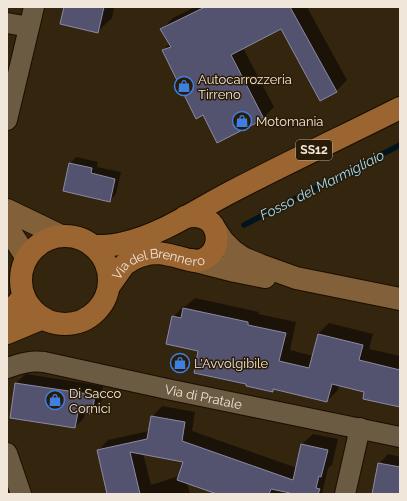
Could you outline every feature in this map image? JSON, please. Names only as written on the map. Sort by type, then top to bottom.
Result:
[{"type":"main road","name":"SS12","points":[[229,193],[400,108]]},
{"type":"main road","points":[[94,246],[115,245],[151,235],[229,193]]},
{"type":"main road","name":"Via del Brennero","points":[[109,286],[124,264],[139,257],[159,253],[196,261],[203,259],[212,252],[216,245],[217,235],[215,229],[217,218],[220,208],[229,193]]},
{"type":"main road","points":[[7,210],[61,236]]},
{"type":"main road","points":[[185,217],[196,215],[204,217],[210,221],[225,243],[233,251],[243,258],[260,265],[296,278],[400,299]]},
{"type":"main road","points":[[7,227],[27,258]]},
{"type":"main road","points":[[61,236],[78,238],[94,246],[102,255],[107,266],[109,278],[109,286],[106,296],[100,306],[83,320],[72,323],[64,324],[53,322],[37,314],[24,296],[21,278],[24,264],[33,250],[41,243],[51,238],[61,236]]},
{"type":"main road","points":[[192,260],[260,276],[285,279],[296,278]]},
{"type":"main road","points":[[7,315],[24,296]]},
{"type":"main road","points":[[7,333],[43,318]]},
{"type":"street","points":[[7,120],[34,7]]},
{"type":"street","points":[[7,23],[29,27]]},
{"type":"street","name":"Via di Pratale","points":[[7,368],[28,362],[44,362],[400,437]]},
{"type":"street","points":[[345,494],[360,428]]},
{"type":"street","points":[[7,452],[21,494]]},
{"type":"building","points":[[64,7],[104,7],[98,33],[60,24]]},
{"type":"building","points":[[205,7],[290,7],[337,92],[320,101],[281,29],[231,55],[264,119],[217,143],[203,115],[196,119],[162,50],[171,47],[160,29]]},
{"type":"building","points":[[69,163],[92,168],[91,173],[115,179],[110,202],[63,191]]},
{"type":"building","points":[[183,308],[248,322],[248,325],[286,333],[279,361],[309,368],[318,334],[363,345],[359,360],[400,370],[400,407],[363,399],[364,392],[332,384],[327,402],[273,389],[273,392],[246,386],[246,384],[194,373],[198,351],[166,344],[172,316],[181,318]]},
{"type":"building","points":[[15,383],[95,395],[92,414],[78,412],[75,428],[10,418]]},
{"type":"building","points":[[151,416],[185,422],[182,441],[293,480],[301,444],[328,450],[321,477],[319,476],[316,488],[320,489],[318,494],[289,494],[290,493],[271,489],[269,494],[217,494],[177,480],[183,462],[130,452],[140,494],[107,494],[97,450],[147,439]]},
{"type":"building","points":[[378,463],[400,467],[400,494],[372,494]]},
{"type":"waterway","name":"Fosso del Marmigliaio","points":[[244,225],[400,145]]},
{"type":"place","name":"Autocarrozzeria Tirreno","points":[[184,86]]},
{"type":"place","name":"Motomania","points":[[242,121]]},
{"type":"place","name":"L'Avvolgibile","points":[[180,363]]},
{"type":"place","name":"Di Sacco Cornici","points":[[55,400]]}]
